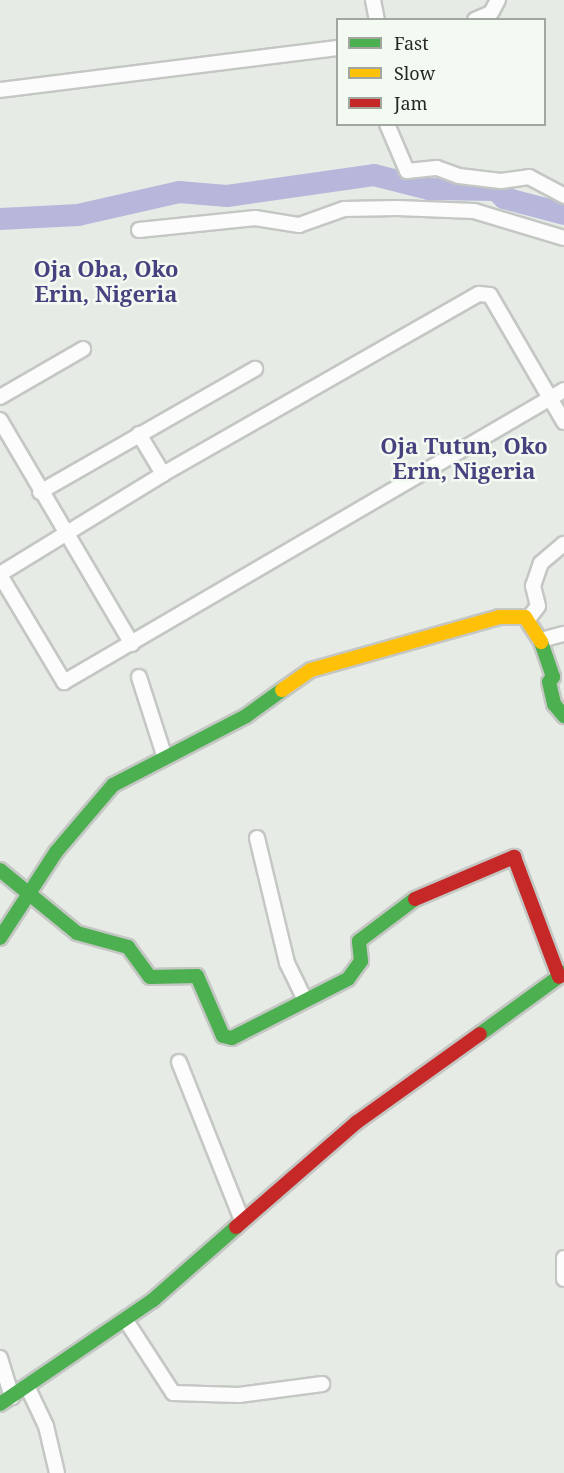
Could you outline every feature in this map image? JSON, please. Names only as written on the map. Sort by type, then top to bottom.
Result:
[{"type":"street","points":[[373,0],[377,18]]},
{"type":"street","points":[[480,18],[491,13],[498,0]]},
{"type":"street","points":[[0,90],[336,48]]},
{"type":"street","points":[[388,126],[407,171],[437,168],[459,176],[501,181],[529,177],[564,196]]},
{"type":"street","points":[[139,230],[255,218],[299,225],[344,209],[408,208],[474,211],[564,238]]},
{"type":"street","points":[[564,390],[550,398],[132,644],[64,682],[0,575],[163,474],[479,294],[490,295],[550,398],[564,422]]},
{"type":"street","points":[[0,397],[83,349]]},
{"type":"street","points":[[40,492],[255,369]]},
{"type":"street","points":[[0,420],[65,535],[132,644]]},
{"type":"street","points":[[139,434],[163,474]]},
{"type":"street","points":[[528,619],[538,606],[533,586],[541,563],[564,544]]},
{"type":"street","points":[[0,938],[56,852],[113,785],[165,755],[246,716],[311,670],[499,617],[528,619]]},
{"type":"street","points":[[528,619],[541,640],[553,677],[549,682],[555,704],[564,716]]},
{"type":"street","points":[[541,640],[564,634]]},
{"type":"street","points":[[139,677],[165,755]]},
{"type":"street","points":[[257,838],[287,963],[304,998]]},
{"type":"street","points":[[0,870],[28,896],[76,933],[128,947],[153,979],[197,976],[223,1036],[232,1038],[304,998],[348,979],[361,961],[359,941],[423,893],[514,857],[561,975],[357,1122],[153,1300],[6,1400],[0,1358]]},
{"type":"street","points":[[179,1062],[242,1220]]},
{"type":"street","points":[[564,1258],[564,1280]]},
{"type":"street","points":[[125,1319],[173,1393],[239,1395],[322,1384]]},
{"type":"street","points":[[27,1386],[46,1426],[57,1473]]},
{"type":"waterway","points":[[0,219],[78,215],[179,192],[227,196],[374,175],[429,189],[496,190],[504,198],[564,214]]},
{"type":"traffic: fast","points":[[541,642],[553,677],[549,682],[554,704],[564,716]]},
{"type":"traffic: fast","points":[[0,938],[56,852],[113,785],[246,716],[282,690]]},
{"type":"traffic: fast","points":[[0,870],[77,933],[128,947],[150,977],[197,976],[223,1036],[232,1038],[348,979],[361,961],[359,941],[415,899]]},
{"type":"traffic: fast","points":[[480,1034],[564,973]]},
{"type":"traffic: fast","points":[[0,1404],[153,1300],[236,1227]]},
{"type":"traffic: slow","points":[[282,690],[311,670],[499,617],[525,617],[541,642]]},
{"type":"traffic: jam","points":[[415,899],[514,857],[559,977]]},
{"type":"traffic: jam","points":[[236,1227],[357,1122],[480,1034]]},
{"type":"district","name":"Oja Oba, Oko Erin, Nigeria","points":[[106,280]]},
{"type":"district","name":"Oja Tutun, Oko Erin, Nigeria","points":[[464,458]]}]
